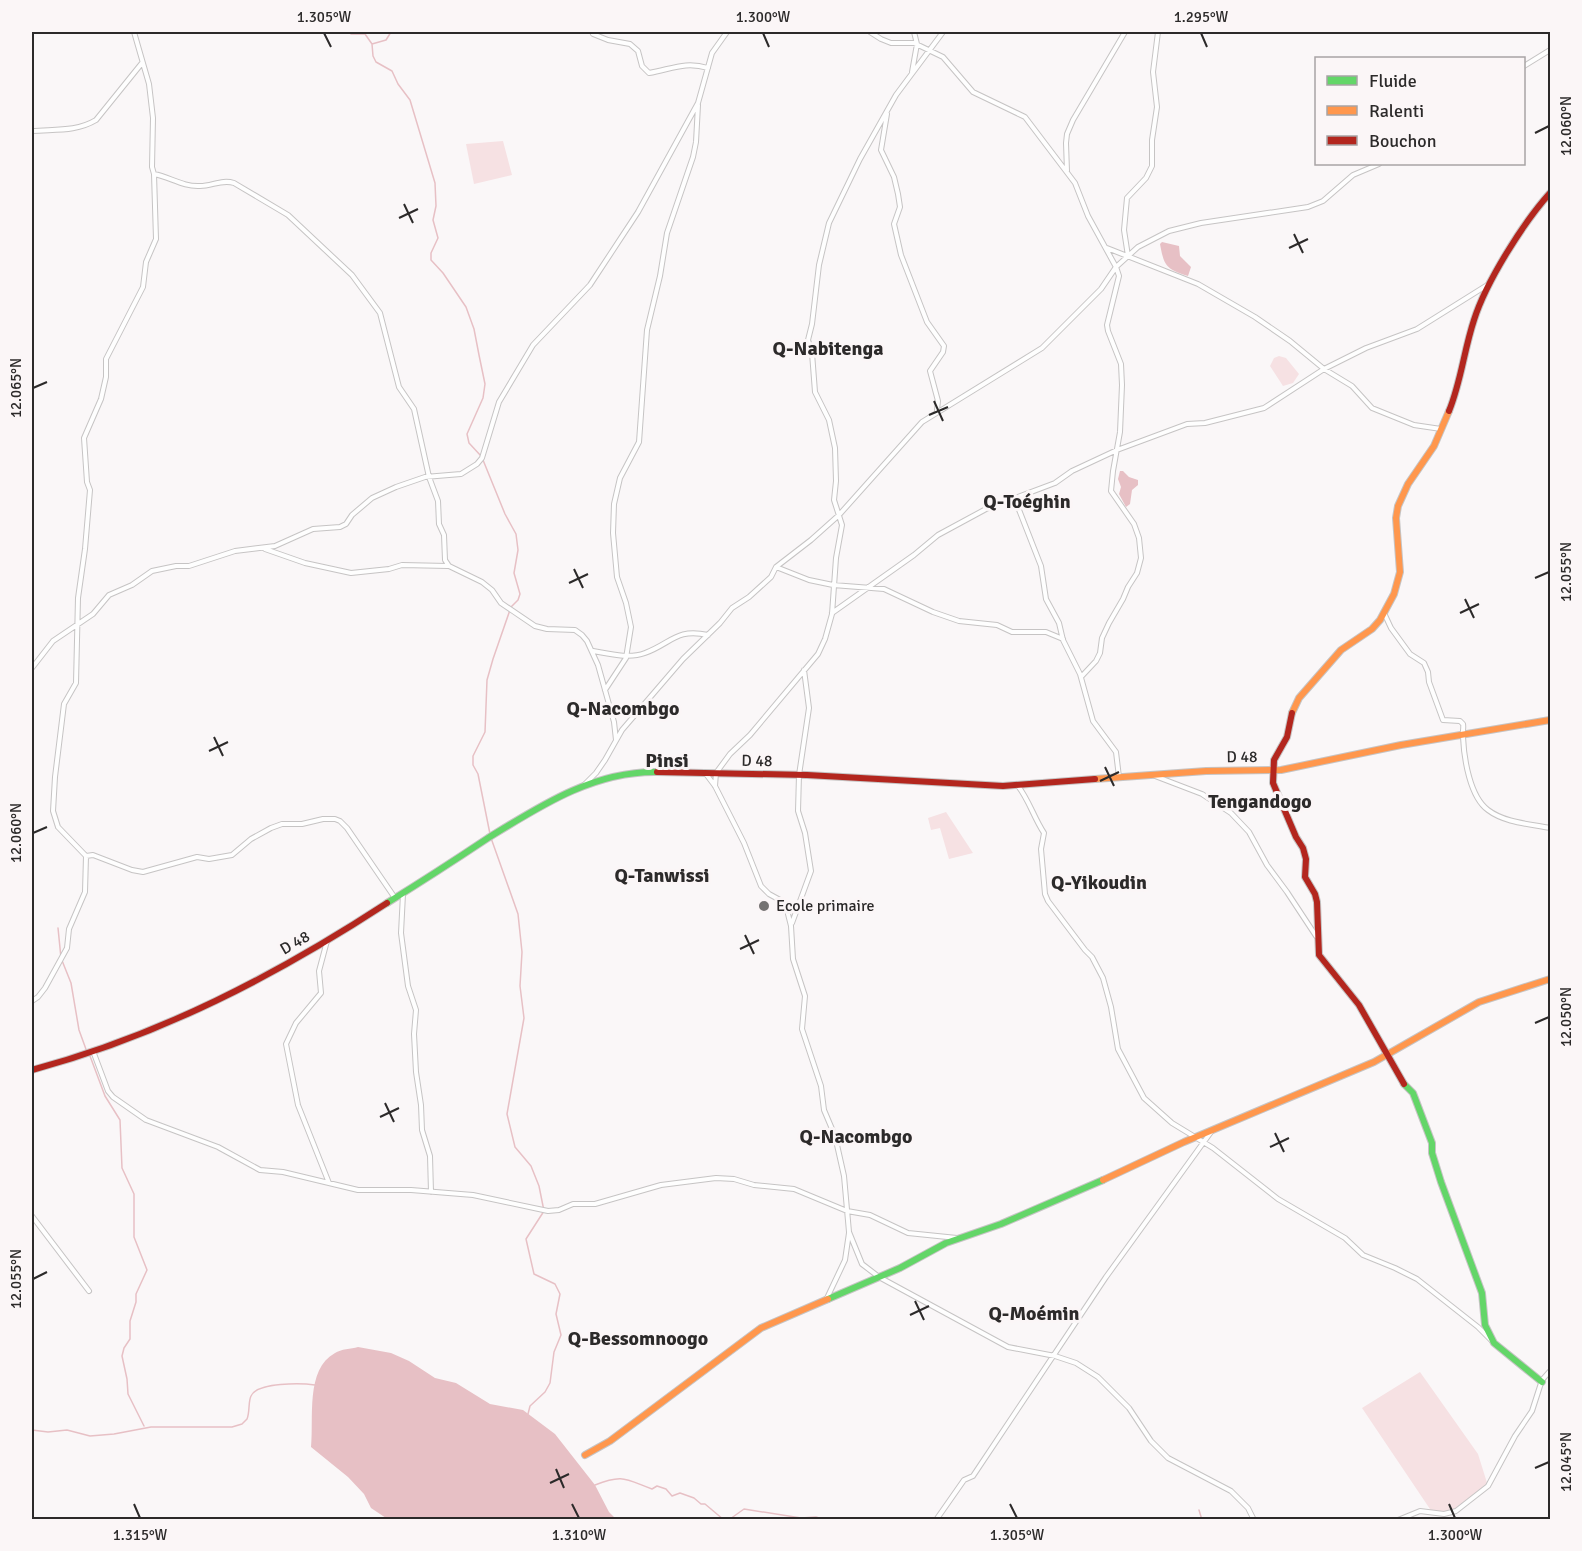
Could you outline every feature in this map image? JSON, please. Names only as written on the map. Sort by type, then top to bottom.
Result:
[{"type":"street","points":[[32,1001],[45,988],[67,948],[69,929],[85,892],[86,856],[58,827],[53,811],[64,704],[76,683],[78,598],[90,490],[87,482],[84,438],[101,399],[106,377],[106,359],[143,287],[146,262],[156,239],[152,167],[153,118],[149,84],[134,32]]},
{"type":"street","points":[[592,32],[608,40],[630,44],[638,51],[642,66],[649,73],[695,63],[708,68]]},
{"type":"street","points":[[604,691],[627,656],[631,627],[626,603],[616,577],[614,504],[620,478],[639,442],[646,330],[660,276],[667,233],[695,150],[698,103],[712,53],[728,32]]},
{"type":"street","points":[[870,32],[891,43],[917,44],[943,57],[973,92],[1026,117],[1075,183],[1088,216],[1119,276],[1107,325],[1121,364],[1120,432],[1112,491],[1134,524],[1142,558],[1137,573],[1108,623],[1096,662],[1081,677]]},
{"type":"street","points":[[912,72],[917,44],[914,32]]},
{"type":"street","points":[[714,786],[716,773],[730,754],[750,735],[821,649],[832,614],[833,585],[842,525],[834,500],[835,448],[829,420],[815,392],[812,353],[808,340],[819,266],[829,223],[860,159],[888,108],[943,32]]},
{"type":"street","points":[[1067,171],[1067,134],[1125,32]]},
{"type":"street","points":[[1128,256],[1124,230],[1127,198],[1146,178],[1152,166],[1152,140],[1157,107],[1153,72],[1158,32]]},
{"type":"street","points":[[1525,65],[1551,50]]},
{"type":"street","points":[[32,131],[61,131],[96,120],[142,62]]},
{"type":"street","points":[[32,668],[53,641],[93,614],[109,595],[132,585],[152,571],[189,566],[235,551],[275,546],[313,530],[340,526],[346,524],[352,515],[372,498],[396,487],[429,477],[461,474],[477,464],[482,458],[499,402],[533,345],[590,285],[638,212],[698,103]]},
{"type":"street","points":[[888,108],[881,150],[894,177],[898,194],[900,207],[894,224],[901,255],[927,322],[944,346],[944,352],[930,371],[938,401],[937,411]]},
{"type":"street","points":[[581,787],[596,773],[622,730],[732,608],[749,597],[771,577],[776,567],[811,540],[838,515],[922,422],[1042,348],[1101,290],[1116,267],[1138,247],[1169,231],[1201,223],[1308,207],[1323,201],[1353,175],[1377,165]]},
{"type":"street","points":[[154,174],[186,186],[202,186],[226,181],[234,183],[288,215],[352,274],[380,313],[399,387],[414,410],[429,477],[438,501],[439,524],[444,535],[445,560],[449,566]]},
{"type":"street","points":[[1494,1343],[1485,1324],[1482,1293],[1441,1182],[1432,1153],[1432,1143],[1413,1093],[1401,1081],[1359,1005],[1319,955],[1317,902],[1305,877],[1306,860],[1303,848],[1273,783],[1273,770],[1274,760],[1287,737],[1293,709],[1299,698],[1341,650],[1372,629],[1394,594],[1400,572],[1396,518],[1398,506],[1408,484],[1434,446],[1441,429],[1450,406],[1474,320],[1489,284],[1539,205],[1551,193]]},
{"type":"street","points":[[1106,247],[1198,284],[1217,295],[1290,341],[1323,369],[1352,386],[1372,408],[1414,425],[1441,429]]},
{"type":"street","points":[[832,614],[915,555],[944,531],[1014,497],[1055,483],[1072,471],[1117,450],[1187,424],[1205,423],[1264,408],[1323,369],[1366,348],[1417,329],[1489,284]]},
{"type":"street","points":[[1014,497],[1041,566],[1046,599],[1059,623],[1063,640],[1081,677],[1093,721],[1116,752],[1119,778]]},
{"type":"street","points":[[265,548],[305,563],[351,573],[389,569],[402,565],[449,566],[482,582],[492,590],[501,603],[535,626],[575,630],[587,641],[598,665],[614,722],[616,740]]},
{"type":"street","points":[[776,567],[809,580],[833,585],[884,589],[933,612],[959,621],[997,626],[1012,632],[1046,632],[1063,640]]},
{"type":"street","points":[[1384,613],[1398,639],[1410,654],[1424,663],[1443,720],[1460,721],[1464,727],[1462,735],[1467,773],[1480,802],[1488,811],[1506,819],[1551,828]]},
{"type":"street","points":[[592,651],[627,656],[644,653],[683,633],[708,635]]},
{"type":"street","points":[[791,926],[811,871],[805,833],[798,811],[799,775],[809,708],[804,669]]},
{"type":"street","name":"D 48","points":[[32,1070],[160,1027],[247,986],[404,893],[513,822],[561,795],[623,774],[635,772],[799,775],[1018,786],[1206,771],[1273,770],[1299,767],[1391,747],[1551,720]]},
{"type":"street","points":[[705,773],[744,843],[761,886],[780,900],[787,910],[791,926],[793,959],[805,996],[802,1029],[821,1086],[824,1110],[835,1136],[844,1176],[849,1232],[845,1260],[827,1298]]},
{"type":"street","points":[[1151,775],[1202,794],[1231,813],[1249,832],[1267,865],[1317,937]]},
{"type":"street","points":[[1018,786],[1044,833],[1041,849],[1048,901],[1092,957],[1103,978],[1118,1049],[1137,1089],[1144,1098],[1172,1124],[1203,1142],[1278,1199],[1345,1238],[1363,1255],[1417,1279],[1542,1382]]},
{"type":"street","points":[[86,856],[93,855],[143,872],[197,857],[209,859],[232,855],[251,839],[282,824],[302,824],[334,819],[347,828],[395,898]]},
{"type":"street","points":[[404,893],[401,933],[408,986],[416,1010],[414,1034],[416,1072],[422,1130],[430,1156],[431,1192]]},
{"type":"street","points":[[327,940],[319,971],[321,993],[296,1023],[286,1044],[298,1106],[329,1183]]},
{"type":"street","points":[[585,1455],[610,1441],[761,1328],[900,1268],[946,1242],[1075,1194],[1194,1137],[1331,1081],[1386,1055],[1479,1002],[1551,979]]},
{"type":"street","points":[[93,1051],[108,1091],[113,1097],[146,1120],[218,1147],[260,1170],[283,1172],[358,1190],[473,1195],[548,1212],[573,1204],[595,1204],[661,1185],[716,1179],[794,1189],[847,1211],[870,1215],[908,1233],[961,1238]]},
{"type":"street","points":[[936,1520],[964,1480],[973,1476],[1106,1278],[1213,1129]]},
{"type":"street","points":[[32,1216],[89,1291]]},
{"type":"street","points":[[849,1232],[862,1264],[879,1277],[1008,1347],[1055,1356],[1076,1363],[1098,1377],[1129,1408],[1151,1441],[1167,1458],[1231,1491],[1248,1508],[1254,1520]]},
{"type":"street","points":[[1398,1520],[1420,1511],[1444,1514],[1456,1511],[1488,1486],[1515,1436],[1532,1411],[1542,1382],[1551,1371]]},
{"type":"shaded area","points":[[503,141],[512,175],[474,184],[466,144]]},
{"type":"shaded area","points":[[1162,242],[1179,246],[1180,256],[1191,267],[1188,276],[1167,266],[1161,251]]},
{"type":"shaded area","points":[[1279,356],[1286,358],[1299,374],[1293,383],[1283,386],[1270,366],[1274,358]]},
{"type":"shaded area","points":[[1120,471],[1138,480],[1138,485],[1132,490],[1130,504],[1126,507],[1119,494]]},
{"type":"shaded area","points":[[946,812],[973,853],[949,859],[940,828],[931,830],[928,818]]},
{"type":"shaded area","points":[[358,1347],[391,1353],[409,1361],[435,1378],[456,1383],[490,1404],[523,1410],[555,1434],[595,1485],[609,1512],[616,1519],[389,1520],[371,1508],[364,1494],[348,1477],[311,1447],[313,1396],[319,1370],[325,1360],[335,1353]]},
{"type":"shaded area","points":[[1420,1372],[1478,1454],[1488,1486],[1463,1506],[1450,1511],[1432,1512],[1362,1408]]},
{"type":"waterway","points":[[348,32],[365,34],[372,44],[376,62],[392,71],[410,100],[435,183],[436,206],[433,220],[438,238],[431,253],[431,260],[443,273],[466,307],[474,329],[485,384],[483,398],[467,434],[469,443],[481,456]]},
{"type":"waterway","points":[[372,44],[386,40],[391,32]]},
{"type":"waterway","points":[[483,460],[505,514],[516,534],[518,550],[514,573],[520,594],[511,607],[493,659],[487,680],[485,732],[473,756],[473,765],[478,774],[490,834]]},
{"type":"waterway","points":[[491,838],[518,914],[522,952],[520,986],[524,1018],[507,1114],[515,1147],[531,1166],[539,1186],[544,1211],[526,1239],[534,1274],[555,1284],[560,1294],[556,1314],[561,1335],[554,1352],[550,1383],[545,1392],[530,1406],[528,1414]]},
{"type":"waterway","points":[[58,928],[61,958],[71,983],[79,1030],[87,1052]]},
{"type":"waterway","points":[[90,1056],[105,1096],[120,1120],[122,1168],[134,1194],[134,1237],[147,1270],[136,1294],[130,1321],[130,1339],[122,1356],[128,1394],[144,1426]]},
{"type":"waterway","points":[[32,1430],[48,1432],[67,1430],[90,1436],[151,1427],[232,1427],[242,1424],[247,1419],[250,1398],[255,1391],[280,1384],[315,1385]]},
{"type":"waterway","points":[[595,1485],[624,1479],[652,1489],[657,1486],[666,1489],[672,1496],[680,1493],[694,1498],[724,1520]]},
{"type":"waterway","points":[[727,1520],[744,1509],[825,1520]]},
{"type":"waterway","points":[[1199,1510],[1202,1520]]},
{"type":"traffic: fast","points":[[387,903],[547,803],[611,777],[657,772]]},
{"type":"traffic: fast","points":[[1404,1084],[1413,1093],[1432,1143],[1432,1153],[1441,1182],[1482,1293],[1485,1325],[1494,1343],[1542,1382]]},
{"type":"traffic: fast","points":[[828,1299],[900,1268],[946,1243],[1001,1224],[1103,1180]]},
{"type":"traffic: slow","points":[[1292,713],[1299,698],[1341,650],[1372,629],[1380,620],[1394,594],[1400,572],[1396,518],[1398,506],[1408,484],[1434,446],[1449,411]]},
{"type":"traffic: slow","points":[[1095,779],[1206,771],[1281,770],[1401,745],[1550,720]]},
{"type":"traffic: slow","points":[[1103,1180],[1184,1142],[1374,1062],[1479,1002],[1550,979]]},
{"type":"traffic: slow","points":[[585,1455],[610,1441],[761,1328],[828,1299]]},
{"type":"traffic: jam","points":[[1449,411],[1457,389],[1474,320],[1487,288],[1517,236],[1550,193]]},
{"type":"traffic: jam","points":[[1292,713],[1287,737],[1274,760],[1273,783],[1306,859],[1305,877],[1317,902],[1319,955],[1359,1005],[1404,1084]]},
{"type":"traffic: jam","points":[[657,772],[807,775],[1003,786],[1095,779]]},
{"type":"traffic: jam","points":[[32,1070],[126,1039],[216,1001],[302,955],[387,903]]},
{"type":"place","name":"Ecole primaire","points":[[764,906]]},
{"type":"district","name":"Q-Nabitenga","points":[[828,348]]},
{"type":"district","name":"Q-Toéghin","points":[[1027,501]]},
{"type":"district","name":"Q-Nacombgo","points":[[623,708]]},
{"type":"district","name":"Pinsi","points":[[667,760]]},
{"type":"district","name":"Tengandogo","points":[[1260,801]]},
{"type":"district","name":"Q-Tanwissi","points":[[662,875]]},
{"type":"district","name":"Q-Yikoudin","points":[[1099,882]]},
{"type":"district","name":"Q-Nacombgo","points":[[856,1136]]},
{"type":"district","name":"Q-Moémin","points":[[1034,1313]]},
{"type":"district","name":"Q-Bessomnoogo","points":[[638,1338]]}]
